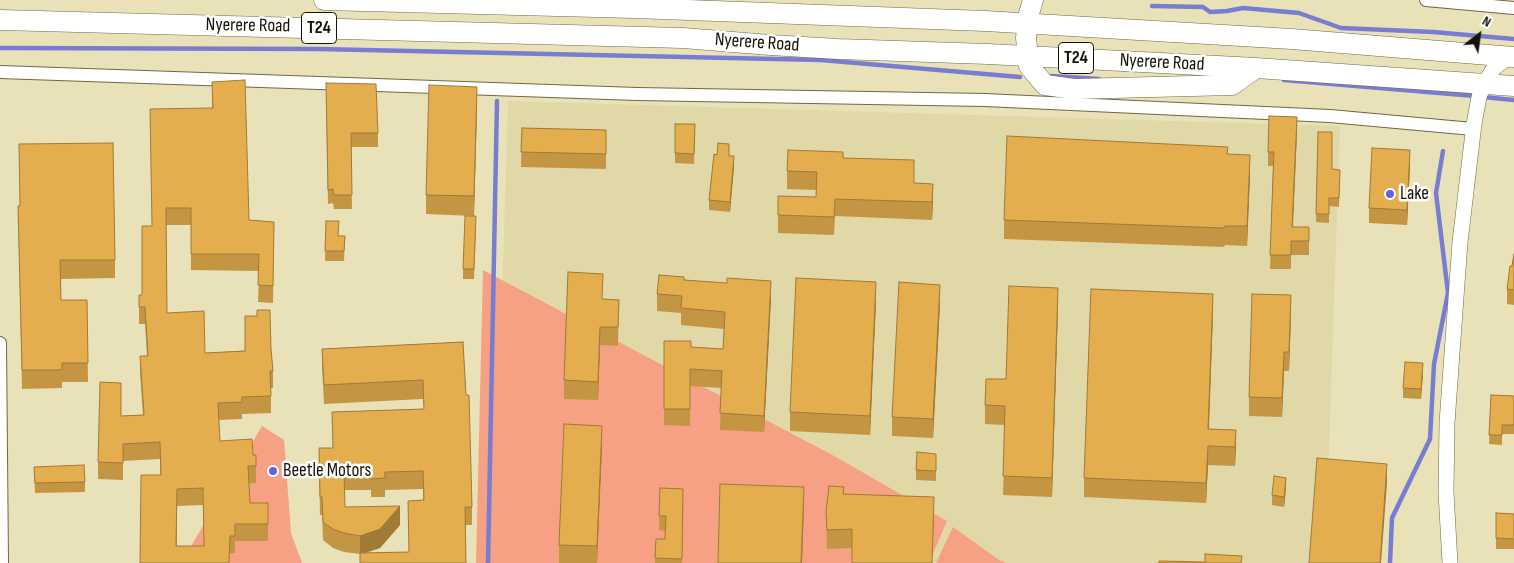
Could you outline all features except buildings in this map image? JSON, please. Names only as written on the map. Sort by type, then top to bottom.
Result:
[{"type":"highway","name":"Nyerere Road","points":[[324,0],[654,9],[1028,24],[1292,39],[1514,57]]},
{"type":"highway","points":[[1033,0],[1028,17],[1026,38],[1028,66],[1045,85],[1074,89],[1232,84],[1256,68]]},
{"type":"highway","name":"Nyerere Road","points":[[0,20],[638,36],[838,49],[1027,56],[1256,68],[1514,86]]},
{"type":"street","points":[[1426,0],[1514,8]]},
{"type":"street","points":[[1450,563],[1446,492],[1447,423],[1460,242],[1473,129],[1479,97],[1484,84],[1494,68],[1503,61],[1514,57]]},
{"type":"street","points":[[0,72],[637,94],[985,100],[1330,116],[1473,129]]},
{"type":"street","points":[[0,343],[2,563]]},
{"type":"shaded area","points":[[508,101],[1340,126],[1325,563],[494,563]]},
{"type":"shaded area","points":[[483,270],[836,457],[947,521],[929,563],[476,563]]},
{"type":"shaded area","points":[[262,426],[284,440],[291,533],[302,563],[181,563]]},
{"type":"shaded area","points":[[953,527],[999,560],[1006,563],[936,563]]},
{"type":"waterway","points":[[1152,6],[1203,7],[1210,12],[1243,8],[1299,13],[1341,28],[1433,32],[1514,39]]},
{"type":"waterway","points":[[0,48],[319,49],[821,60],[1020,77]]},
{"type":"waterway","points":[[1052,76],[1099,79]]},
{"type":"waterway","points":[[1284,80],[1475,96]]},
{"type":"waterway","points":[[1483,97],[1514,100]]},
{"type":"waterway","points":[[488,563],[497,101]]},
{"type":"waterway","points":[[1390,563],[1392,518],[1430,439],[1434,364],[1448,293],[1436,193],[1443,151]]},
{"type":"place","name":"Lake","points":[[1390,194]]},
{"type":"place","name":"Beetle Motors","points":[[273,471]]}]
